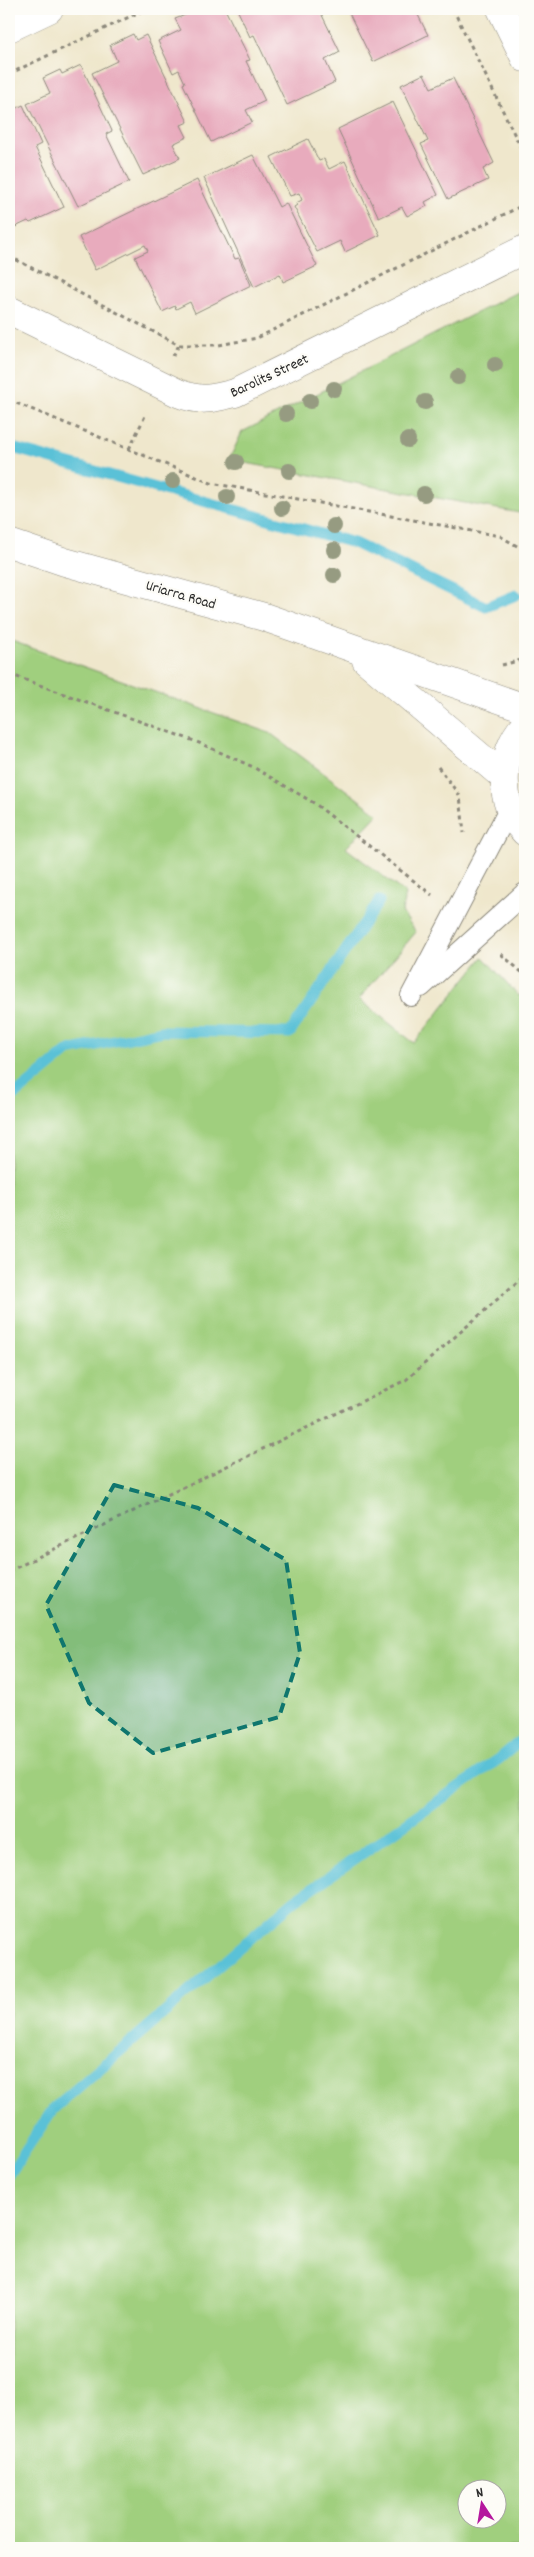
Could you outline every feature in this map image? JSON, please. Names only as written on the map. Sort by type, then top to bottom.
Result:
[{"type":"street","points":[[9,28],[48,9]]},
{"type":"street","points":[[501,9],[525,58]]},
{"type":"street","name":"Barolits Street","points":[[9,310],[194,399],[214,399],[235,393],[525,249]]},
{"type":"street","name":"Uriarra Road","points":[[9,543],[65,562],[264,617],[525,708]]},
{"type":"street","name":"Uriarra Road","points":[[353,649],[504,777]]},
{"type":"street","points":[[525,724],[509,752],[504,777],[505,793],[510,808],[525,832]]},
{"type":"lane","points":[[510,808],[411,996],[525,893]]},
{"type":"path","points":[[9,74],[146,9]]},
{"type":"path","points":[[453,9],[525,156]]},
{"type":"path","points":[[9,256],[179,345],[219,344],[257,338],[525,204]]},
{"type":"path","points":[[129,450],[160,384]]},
{"type":"path","points":[[9,400],[211,483],[500,536],[522,549],[525,557]]},
{"type":"path","points":[[499,666],[525,659]]},
{"type":"path","points":[[9,674],[197,742],[253,767],[314,803],[431,894],[436,886]]},
{"type":"path","points":[[435,762],[460,796],[464,834]]},
{"type":"path","points":[[505,958],[525,974]]},
{"type":"path","points":[[9,1571],[406,1380],[525,1275]]},
{"type":"highlighted area","points":[[114,1485],[198,1508],[286,1560],[300,1653],[279,1717],[153,1753],[89,1703],[46,1605]]},
{"type":"green space","points":[[525,288],[525,514],[229,460],[242,432]]},
{"type":"green space","points":[[9,640],[270,733],[378,814],[346,848],[405,893],[402,912],[416,932],[359,999],[414,1043],[483,957],[519,996],[525,989],[525,2548],[9,2548]]},
{"type":"building","points":[[185,9],[225,9],[250,60],[246,61],[265,101],[246,110],[252,122],[211,142],[183,84],[185,83],[179,70],[173,73],[158,41],[181,30],[175,19],[188,14]]},
{"type":"building","points":[[237,9],[319,9],[340,52],[325,60],[335,82],[287,105],[254,35],[250,37]]},
{"type":"building","points":[[347,9],[415,9],[428,35],[373,62]]},
{"type":"building","points":[[133,34],[136,40],[146,35],[188,122],[181,125],[187,137],[173,144],[180,158],[143,175],[92,73],[117,61],[110,45]]},
{"type":"building","points":[[81,65],[112,131],[106,134],[129,182],[78,206],[27,104],[50,93],[43,78],[60,70],[62,74]]},
{"type":"building","points":[[424,74],[431,88],[453,78],[494,163],[483,169],[488,180],[448,199],[421,144],[428,141],[401,85]]},
{"type":"building","points":[[393,102],[438,195],[425,202],[427,206],[407,216],[402,207],[379,218],[338,129]]},
{"type":"building","points":[[23,105],[41,144],[35,147],[64,207],[30,223],[28,221],[11,229],[9,224],[9,112]]},
{"type":"building","points":[[308,139],[319,161],[324,159],[329,169],[345,161],[380,235],[345,252],[340,241],[317,252],[294,207],[297,205],[296,203],[302,200],[299,193],[290,196],[271,157]]},
{"type":"building","points":[[253,155],[279,207],[286,203],[317,266],[283,282],[280,274],[254,287],[204,178]]},
{"type":"building","points":[[197,180],[235,259],[239,258],[251,285],[195,313],[190,302],[176,309],[175,306],[162,312],[135,257],[148,251],[145,245],[95,270],[79,237]]},
{"type":"waterway","points":[[9,447],[354,543],[486,607],[516,595]]},
{"type":"waterway","points":[[9,1100],[68,1051],[162,1031],[290,1033],[379,901]]},
{"type":"waterway","points":[[9,2175],[53,2109],[294,1901],[499,1759],[525,1737]]}]
